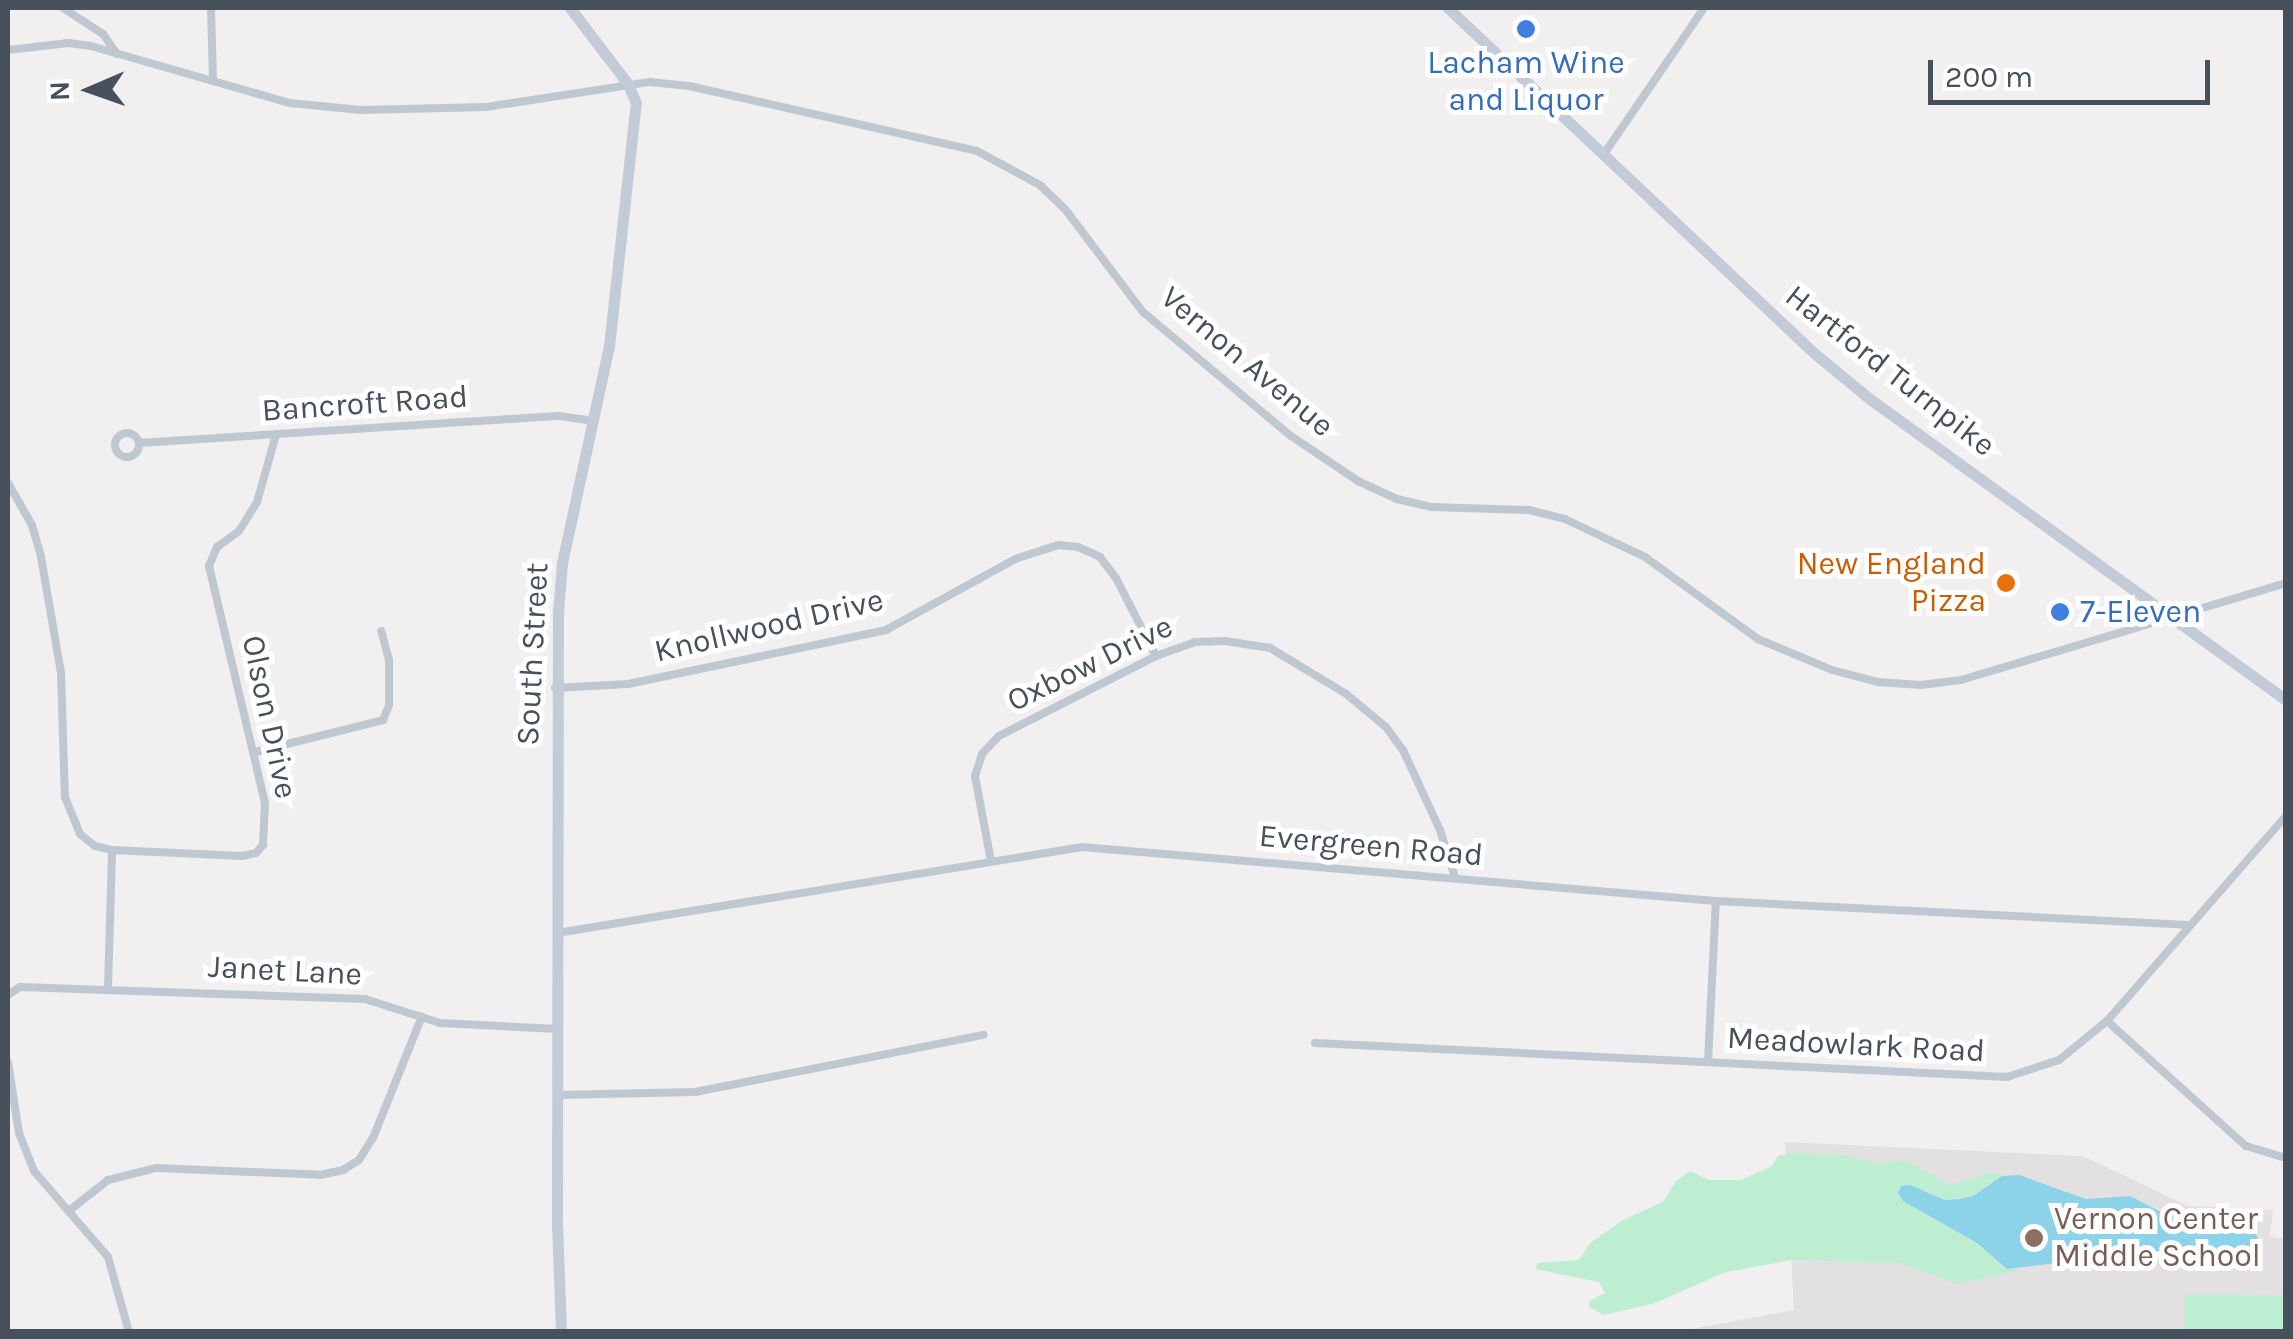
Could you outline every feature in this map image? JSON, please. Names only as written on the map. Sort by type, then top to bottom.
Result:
[{"type":"street","points":[[64,8],[103,34],[117,54]]},
{"type":"street","points":[[211,8],[213,81]]},
{"type":"street","points":[[570,8],[628,84]]},
{"type":"street","name":"Hartford Turnpike","points":[[1448,8],[1778,320],[1870,399],[2286,700]]},
{"type":"street","points":[[1604,154],[1704,8]]},
{"type":"street","name":"Vernon Avenue","points":[[8,50],[69,42],[290,103],[361,110],[486,107],[628,84],[689,86],[977,150],[1012,166],[1066,209],[1156,324],[1291,436],[1358,482],[1397,499],[1432,507],[1530,510],[1564,519],[1660,566],[1758,640],[1832,670],[1894,683],[1961,680],[2286,583]]},
{"type":"street","name":"South Street","points":[[561,1332],[555,688],[562,563],[609,346],[636,103],[628,84]]},
{"type":"street","name":"Bancroft Road","points":[[139,443],[559,416],[593,421]]},
{"type":"street","name":"Olson Drive","points":[[112,850],[242,856],[256,853],[266,830],[255,752],[209,566],[217,547],[239,531],[257,502],[276,435]]},
{"type":"street","points":[[8,484],[32,525],[54,630],[60,672],[65,797],[80,834],[95,846],[112,850],[108,988]]},
{"type":"street","name":"Knollwood Drive","points":[[555,688],[628,684],[886,630],[1015,559],[1058,545],[1078,547],[1100,558],[1116,578],[1156,656]]},
{"type":"street","points":[[255,752],[383,720],[389,705],[389,660],[381,631]]},
{"type":"street","name":"Oxbow Drive","points":[[991,861],[974,776],[982,754],[999,736],[1156,656],[1195,642],[1251,643],[1270,648],[1345,693],[1386,727],[1403,750],[1440,830],[1455,877]]},
{"type":"street","name":"Meadowlark Road","points":[[1315,1043],[2007,1077],[2059,1060],[2107,1021],[2286,816]]},
{"type":"street","name":"Evergreen Road","points":[[557,933],[1082,847],[1716,902],[2187,925]]},
{"type":"street","points":[[1708,1062],[1716,902]]},
{"type":"street","name":"Janet Lane","points":[[8,995],[20,987],[365,999],[468,1026],[558,1029]]},
{"type":"street","points":[[70,1210],[108,1180],[156,1168],[320,1175],[343,1170],[359,1160],[373,1138],[422,1016]]},
{"type":"street","points":[[2107,1021],[2246,1146],[2286,1158]]},
{"type":"street","points":[[557,1095],[694,1092],[983,1036]]},
{"type":"street","points":[[8,1062],[19,1133],[34,1171],[108,1257],[129,1332]]},
{"type":"shaded area","name":"Vernon Center Middle School","points":[[1785,1142],[2083,1156],[2188,1206],[2273,1210],[2270,1236],[2285,1240],[2285,1331],[1675,1332],[1794,1310]]},
{"type":"green space","points":[[1842,1155],[1879,1163],[1905,1160],[1951,1185],[1991,1172],[2002,1176],[1973,1196],[1945,1200],[1923,1189],[1903,1201],[1976,1243],[2006,1269],[2021,1270],[1957,1284],[1900,1263],[1792,1260],[1726,1272],[1655,1303],[1604,1315],[1589,1307],[1589,1301],[1605,1293],[1599,1282],[1535,1269],[1538,1263],[1579,1260],[1590,1243],[1623,1220],[1663,1202],[1676,1181],[1690,1171],[1709,1180],[1741,1180],[1772,1166],[1778,1156]]},
{"type":"green space","points":[[2185,1294],[2285,1296],[2284,1332],[2184,1331]]},
{"type":"water","points":[[2019,1175],[2086,1199],[2130,1196],[2161,1212],[2231,1216],[2254,1228],[2260,1245],[2255,1252],[2246,1254],[2129,1254],[2007,1269],[1977,1243],[1903,1201],[1898,1193],[1901,1186],[1910,1185],[1945,1200],[1959,1199],[1973,1196],[2002,1176]]},
{"type":"place","name":"Lacham Wine and Liquor","points":[[1526,29]]},
{"type":"place","name":"New England Pizza","points":[[2006,583]]},
{"type":"place","name":"7-Eleven","points":[[2060,612]]},
{"type":"place","name":"Vernon Center Middle School","points":[[2034,1238]]}]
